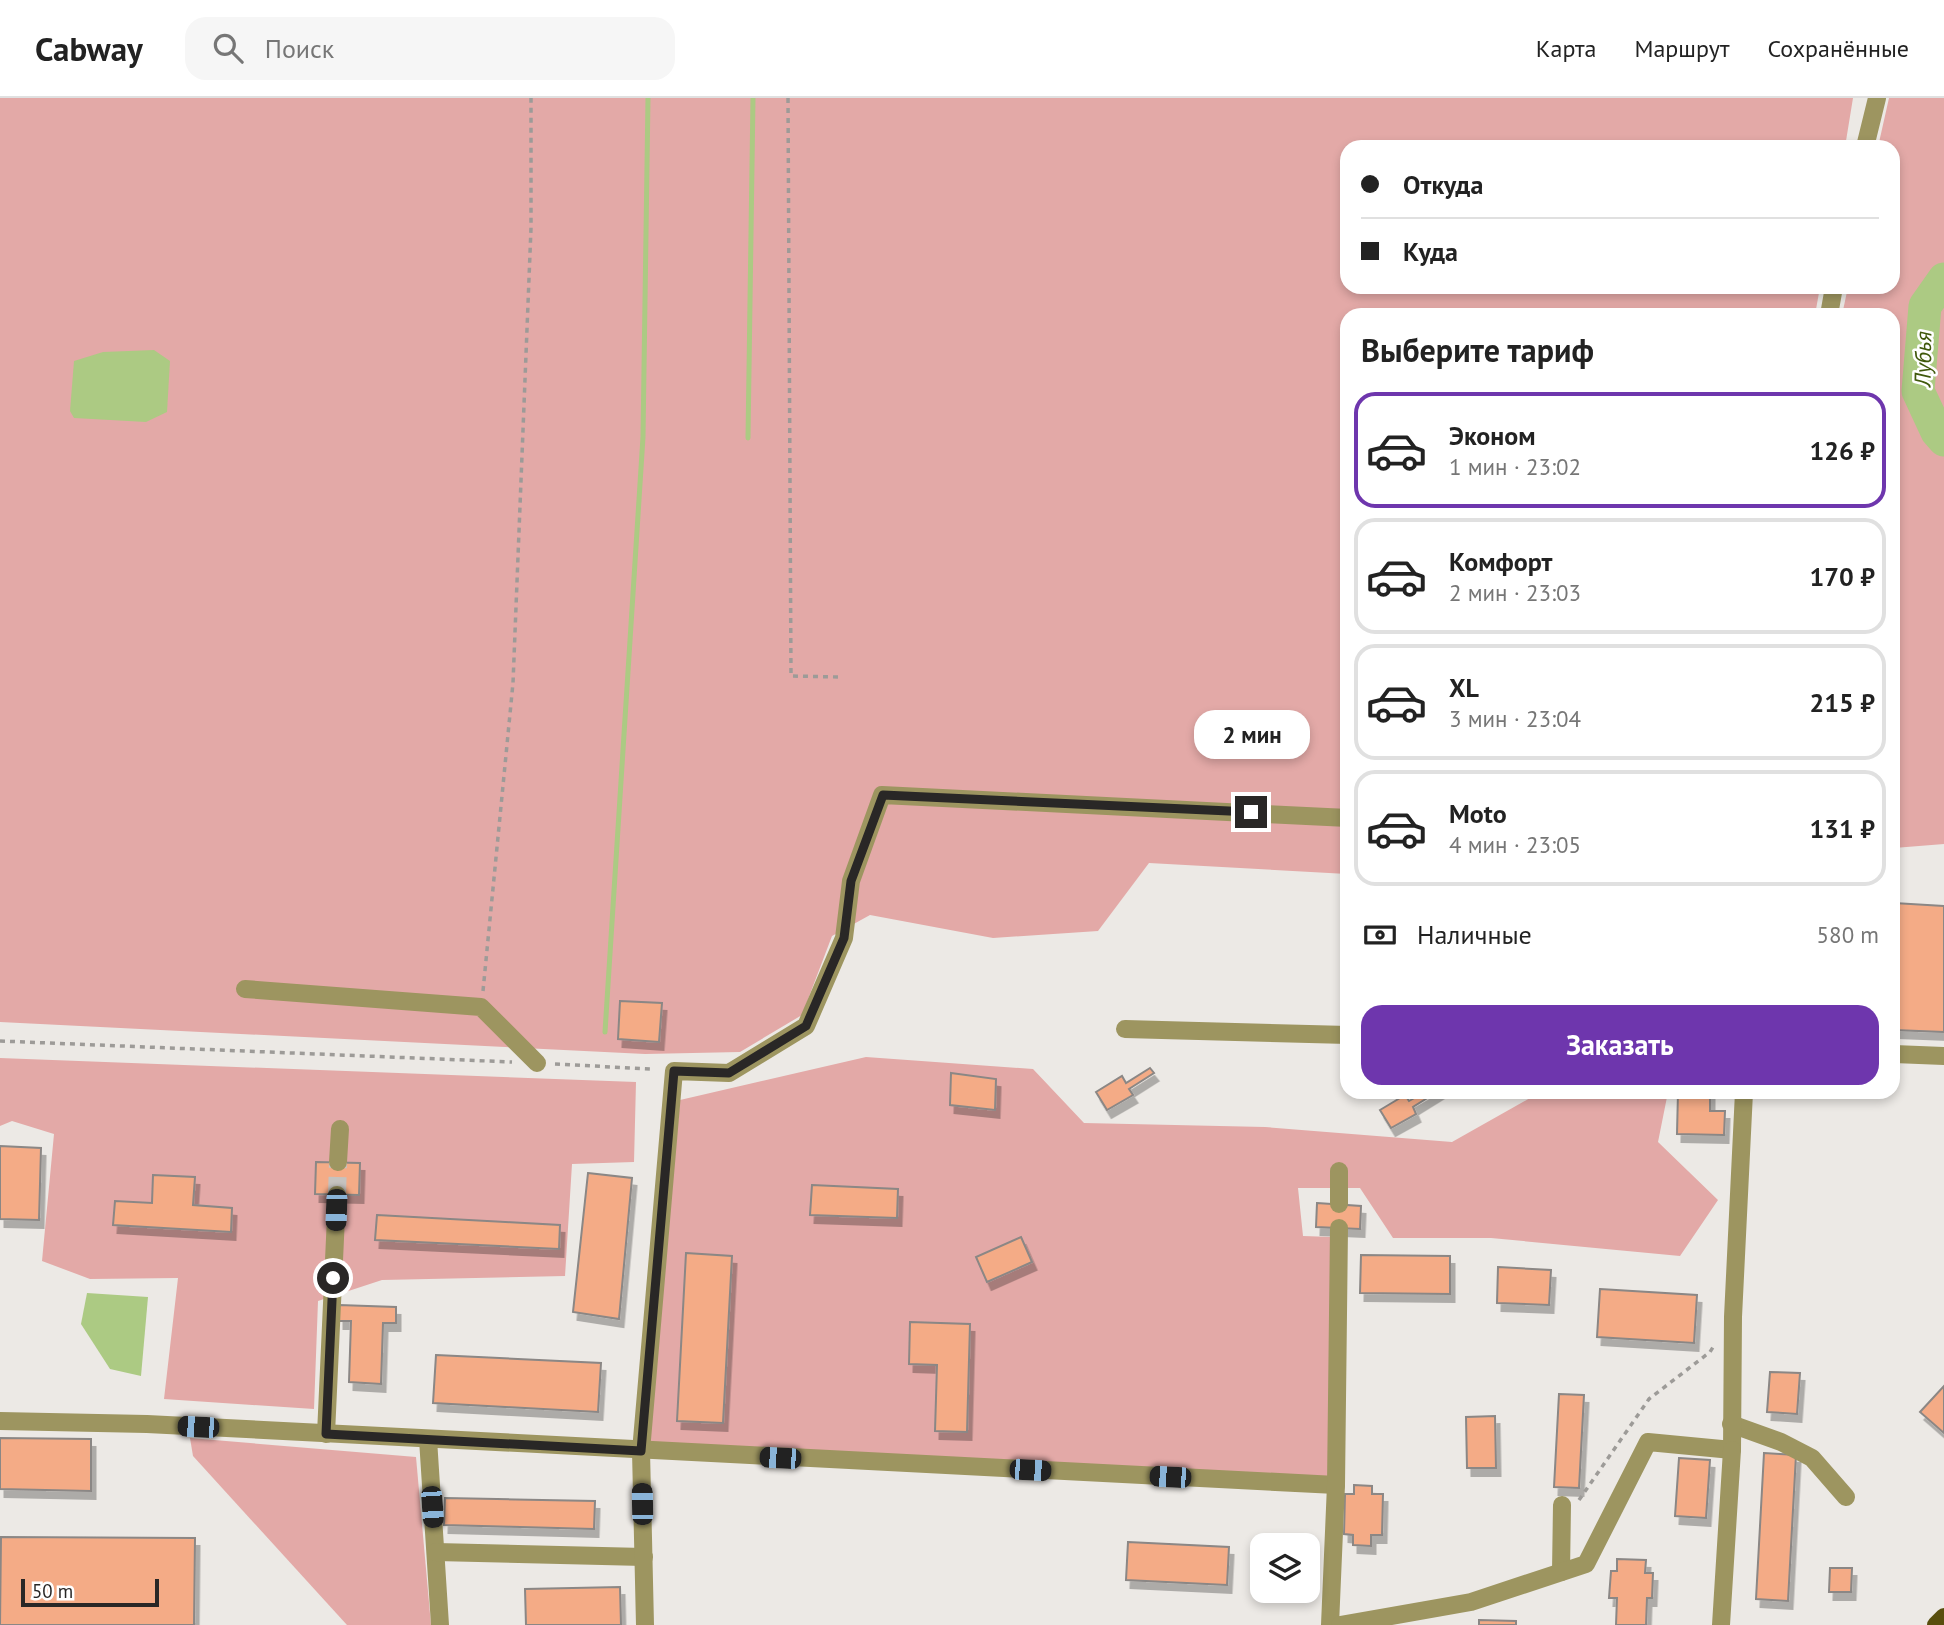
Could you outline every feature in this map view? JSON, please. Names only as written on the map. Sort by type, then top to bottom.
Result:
[{"type":"main road","points":[[1936,1625],[1944,1617]]},
{"type":"lane","points":[[1867,140],[1877,98]]},
{"type":"lane","points":[[645,1625],[641,1451],[674,1071],[729,1073],[806,1026],[844,938],[851,881],[883,795],[1340,817]]},
{"type":"lane","points":[[246,989],[481,1007],[537,1063]]},
{"type":"lane","points":[[1125,1029],[1340,1035]]},
{"type":"lane","points":[[1900,1054],[1944,1056]]},
{"type":"lane","points":[[1721,1625],[1732,1450],[1733,1317],[1744,1099]]},
{"type":"lane","points":[[338,1162],[340,1129]]},
{"type":"lane","points":[[1339,1171],[1339,1204]]},
{"type":"lane","points":[[326,1434],[337,1195]]},
{"type":"lane","points":[[1330,1625],[1336,1485],[1339,1228]]},
{"type":"lane","points":[[0,1420],[147,1424],[1336,1485]]},
{"type":"lane","points":[[1731,1423],[1781,1442],[1812,1458],[1846,1497]]},
{"type":"lane","points":[[428,1439],[440,1625]]},
{"type":"lane","points":[[1340,1625],[1471,1601],[1586,1564],[1648,1443],[1732,1450]]},
{"type":"lane","points":[[1561,1572],[1562,1505]]},
{"type":"lane","points":[[436,1552],[644,1557]]},
{"type":"path","points":[[481,1007],[513,683],[531,228],[531,98]]},
{"type":"path","points":[[788,98],[791,676],[839,677]]},
{"type":"path","points":[[0,1041],[650,1069]]},
{"type":"path","points":[[1562,1524],[1649,1399],[1710,1352],[1733,1317]]},
{"type":"shaded area","points":[[0,98],[1853,98],[1846,140],[1340,140],[1340,294],[1819,294],[1816,308],[1340,308],[1340,874],[1149,863],[1098,931],[993,938],[870,915],[832,936],[802,1015],[740,1052],[645,1054],[0,1022]]},
{"type":"shaded area","points":[[1889,98],[1944,98],[1944,844],[1900,848],[1900,308],[1844,308],[1846,294],[1900,294],[1900,140],[1880,140]]},
{"type":"shaded area","points":[[154,350],[170,361],[167,412],[146,422],[74,418],[70,411],[74,361],[103,352]]},
{"type":"shaded area","points":[[866,1057],[1033,1069],[1084,1123],[1265,1127],[1452,1142],[1528,1099],[1667,1099],[1658,1142],[1718,1200],[1680,1256],[1491,1238],[1393,1238],[1360,1188],[1298,1188],[1303,1236],[1332,1237],[1330,1479],[648,1444],[680,1100]]},
{"type":"shaded area","points":[[0,1058],[636,1082],[634,1162],[572,1164],[565,1276],[382,1280],[318,1301],[314,1409],[164,1399],[178,1278],[90,1279],[42,1261],[54,1134],[12,1121],[0,1126]]},
{"type":"shaded area","points":[[87,1293],[148,1297],[141,1376],[110,1369],[81,1324]]},
{"type":"shaded area","points":[[190,1438],[416,1457],[431,1625],[347,1625],[193,1456]]},
{"type":"building","points":[[1900,903],[1944,906],[1944,1032],[1900,1030]]},
{"type":"building","points":[[620,1001],[662,1003],[659,1042],[618,1039]]},
{"type":"building","points":[[1150,1068],[1154,1073],[1129,1089],[1133,1095],[1107,1110],[1096,1092],[1122,1076],[1126,1083]]},
{"type":"building","points":[[951,1073],[996,1079],[995,1110],[950,1105]]},
{"type":"building","points":[[1398,1099],[1426,1099],[1413,1107],[1416,1114],[1391,1128],[1380,1110]]},
{"type":"building","points":[[1678,1099],[1710,1099],[1710,1111],[1725,1111],[1724,1135],[1677,1134]]},
{"type":"building","points":[[0,1146],[41,1148],[39,1220],[0,1219]]},
{"type":"building","points":[[316,1162],[360,1163],[359,1195],[315,1194]]},
{"type":"building","points":[[588,1173],[632,1178],[619,1319],[573,1312]]},
{"type":"building","points":[[153,1175],[195,1177],[193,1205],[232,1208],[231,1232],[113,1225],[115,1201],[152,1203]]},
{"type":"building","points":[[812,1185],[898,1189],[897,1218],[810,1215]]},
{"type":"building","points":[[1317,1203],[1361,1206],[1360,1229],[1316,1227]]},
{"type":"building","points":[[377,1215],[560,1225],[559,1249],[375,1240]]},
{"type":"building","points":[[1021,1237],[1032,1262],[987,1282],[976,1257]]},
{"type":"building","points":[[686,1253],[732,1256],[723,1423],[677,1421]]},
{"type":"building","points":[[1361,1255],[1450,1256],[1450,1294],[1360,1293]]},
{"type":"building","points":[[1498,1267],[1551,1270],[1549,1305],[1497,1303]]},
{"type":"building","points":[[1600,1289],[1697,1295],[1694,1343],[1597,1337]]},
{"type":"building","points":[[339,1305],[396,1307],[396,1323],[383,1323],[381,1384],[349,1382],[351,1321],[339,1321]]},
{"type":"building","points":[[910,1322],[970,1324],[967,1432],[935,1431],[937,1365],[909,1364]]},
{"type":"building","points":[[436,1355],[601,1363],[598,1412],[433,1403]]},
{"type":"building","points":[[1770,1372],[1800,1373],[1797,1414],[1767,1412]]},
{"type":"building","points":[[1944,1386],[1944,1433],[1920,1412]]},
{"type":"building","points":[[1559,1394],[1584,1395],[1579,1488],[1554,1487]]},
{"type":"building","points":[[1495,1416],[1496,1468],[1467,1468],[1466,1417]]},
{"type":"building","points":[[0,1438],[91,1439],[91,1491],[0,1489]]},
{"type":"building","points":[[1764,1453],[1796,1455],[1788,1601],[1756,1599]]},
{"type":"building","points":[[1679,1458],[1710,1460],[1706,1518],[1675,1516]]},
{"type":"building","points":[[1354,1485],[1372,1486],[1372,1494],[1383,1494],[1382,1535],[1371,1535],[1371,1546],[1353,1545],[1353,1535],[1344,1534],[1345,1494],[1354,1494]]},
{"type":"building","points":[[445,1498],[595,1501],[594,1529],[444,1525]]},
{"type":"building","points":[[1,1537],[195,1538],[194,1625],[0,1625]]},
{"type":"building","points":[[1128,1542],[1229,1547],[1227,1585],[1126,1580]]},
{"type":"building","points":[[1617,1559],[1646,1560],[1645,1573],[1653,1573],[1652,1598],[1647,1598],[1646,1625],[1616,1625],[1617,1598],[1609,1598],[1611,1571],[1617,1571]]},
{"type":"building","points":[[1830,1568],[1852,1568],[1851,1592],[1829,1592]]},
{"type":"building","points":[[620,1587],[621,1625],[526,1625],[525,1589]]},
{"type":"building","points":[[1479,1620],[1516,1621],[1516,1625],[1479,1625]]},
{"type":"waterway","points":[[605,1032],[643,437],[648,98]]},
{"type":"waterway","points":[[748,438],[753,98]]},
{"type":"waterway","name":"Лубья","points":[[1944,279],[1925,306],[1918,391],[1937,432],[1944,440]]},
{"type":"tunnel","points":[[337,1195],[338,1162]]},
{"type":"route","points":[[333,1278],[326,1434],[641,1451],[674,1071],[729,1073],[806,1026],[844,938],[851,881],[883,795],[1251,812]]}]
